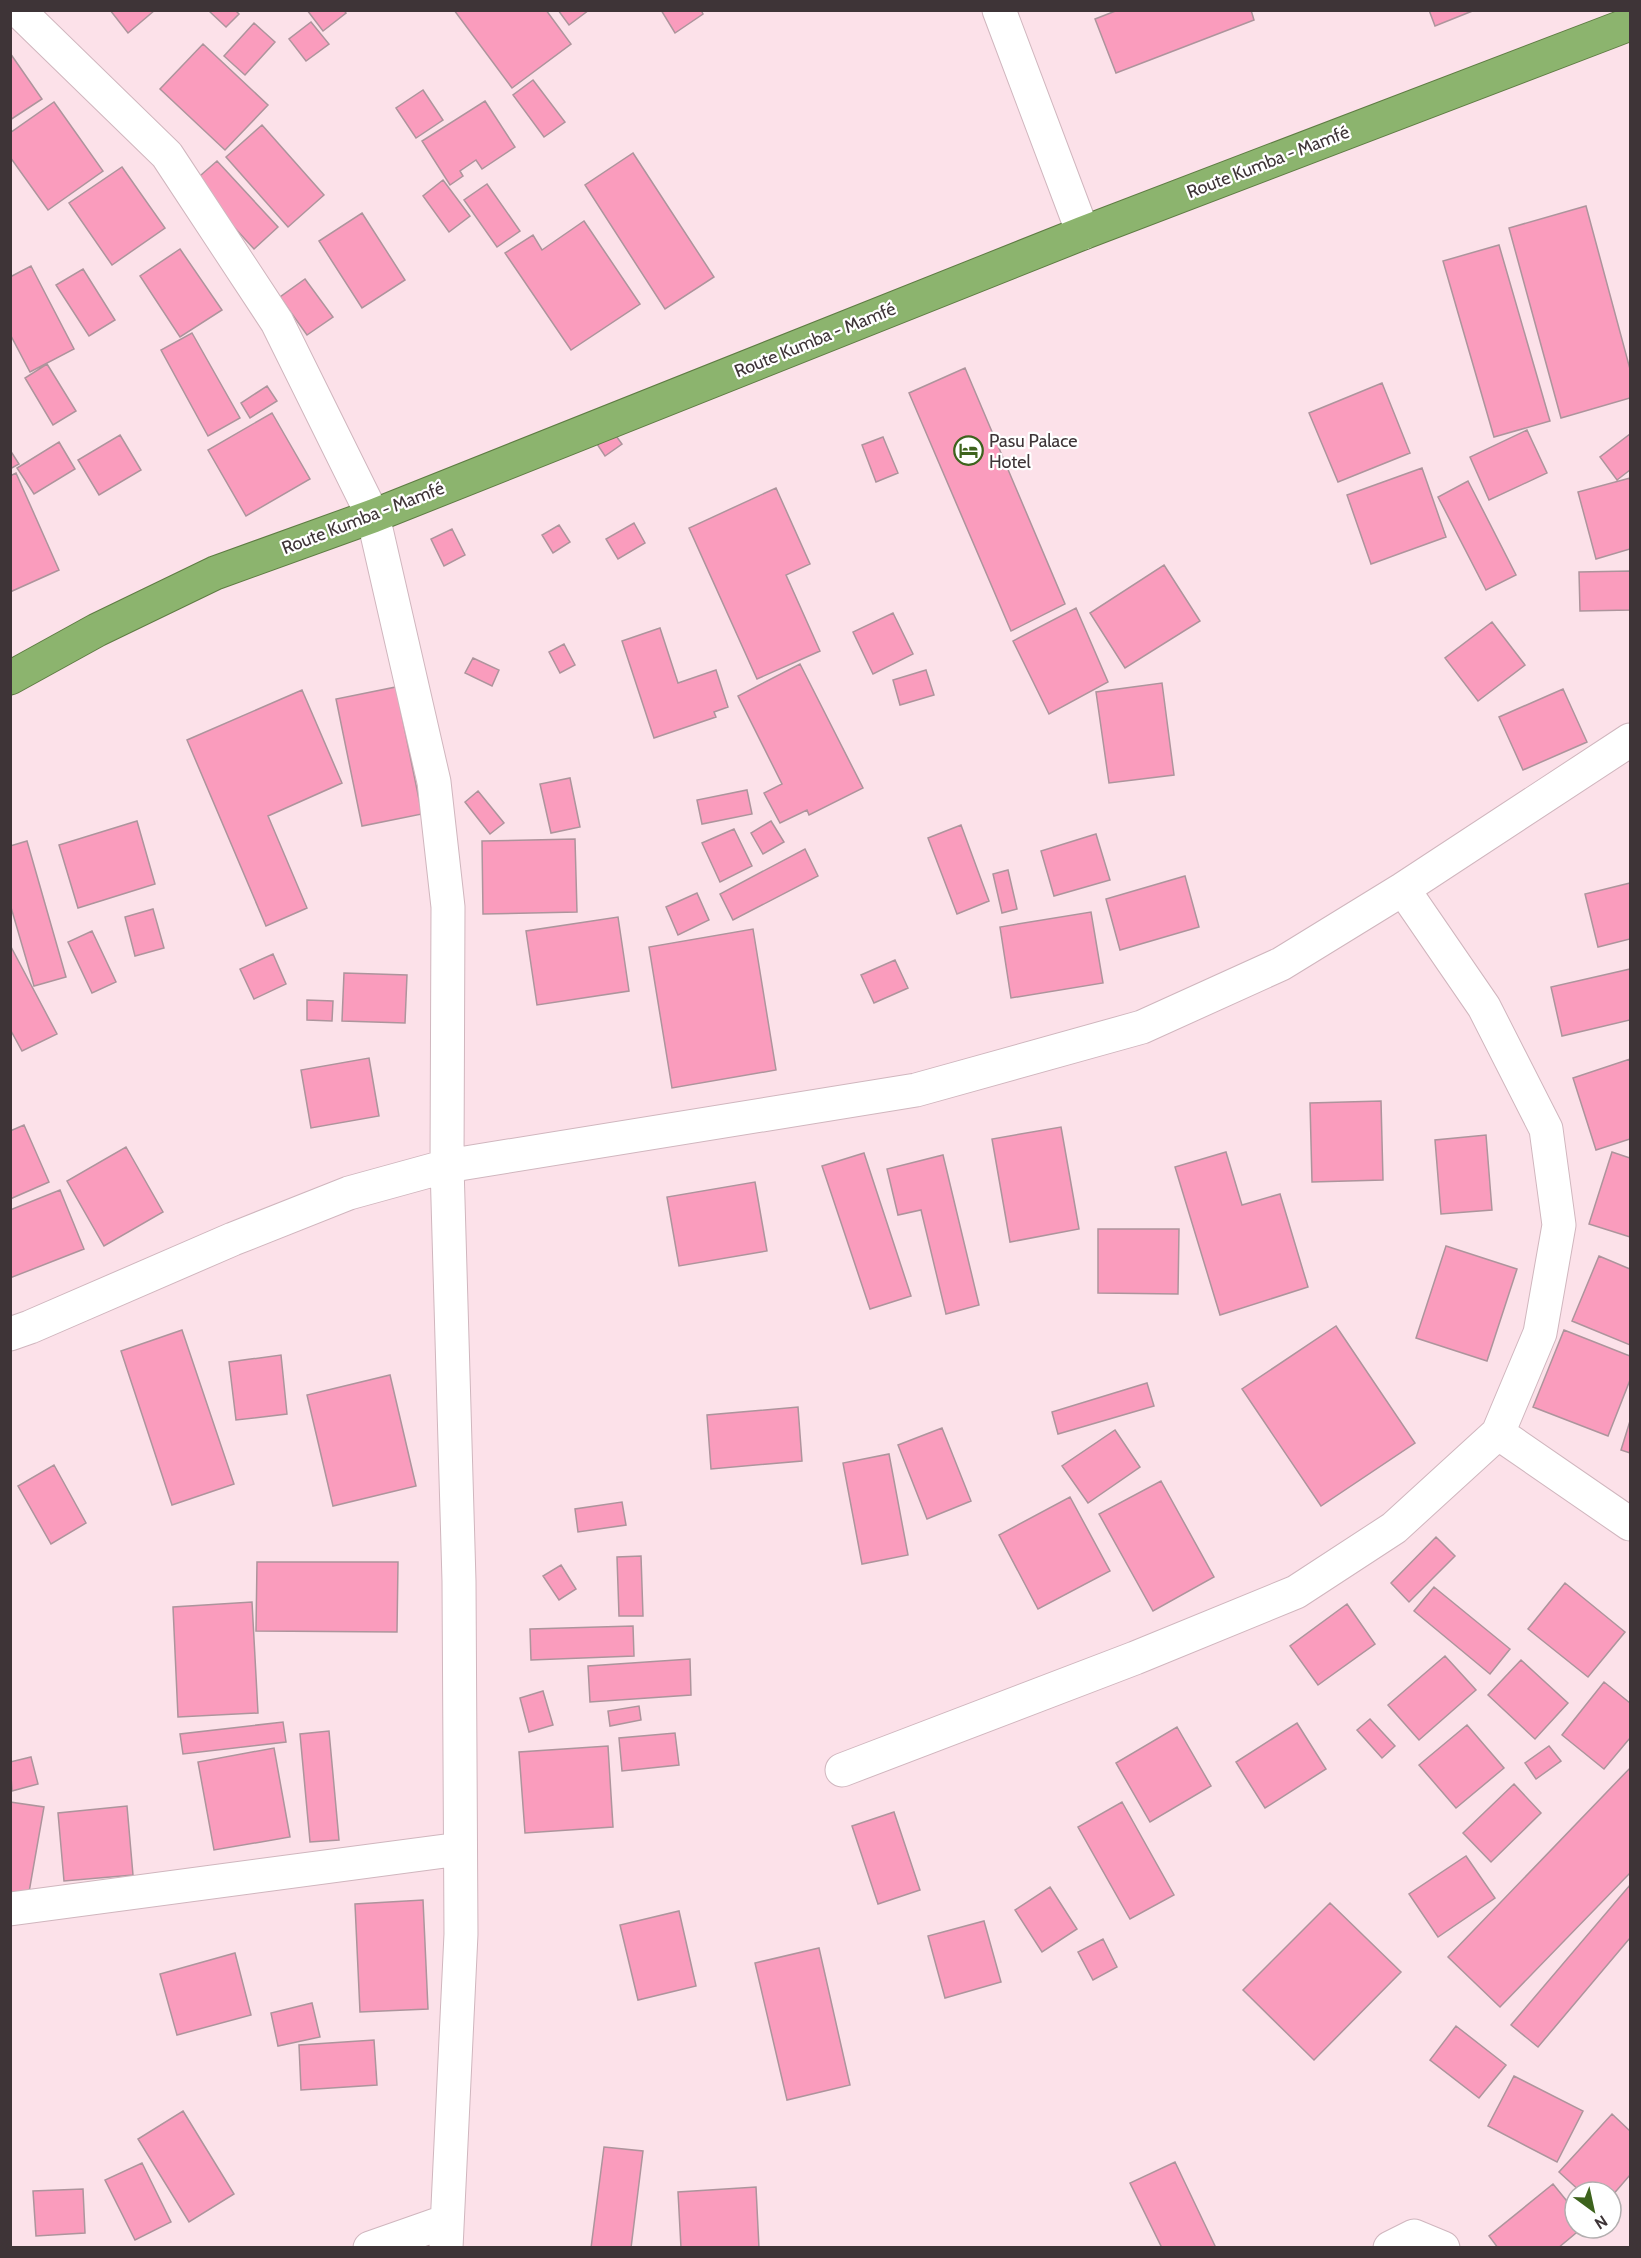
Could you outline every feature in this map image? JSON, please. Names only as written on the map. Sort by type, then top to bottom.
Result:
[{"type":"highway","name":"Route Kumba - Mamfé","points":[[10,678],[97,630],[215,573],[373,516],[1083,233],[1630,24]]},
{"type":"street","points":[[18,10],[167,155],[277,322],[373,516],[434,782],[448,907],[447,1166],[459,1581],[461,1934],[446,2234],[370,2247]]},
{"type":"street","points":[[999,10],[1083,233]]},
{"type":"street","points":[[10,1334],[30,1328],[233,1239],[348,1193],[447,1166],[916,1090],[1142,1027],[1281,964],[1403,889],[1630,740]]},
{"type":"street","points":[[842,1770],[1136,1659],[1296,1592],[1394,1528],[1498,1433],[1540,1333],[1559,1225],[1546,1129],[1484,1007],[1403,889]]},
{"type":"street","points":[[1498,1433],[1630,1524]]},
{"type":"street","points":[[10,1909],[460,1849]]},
{"type":"street","points":[[1390,2247],[1414,2236],[1443,2247]]},
{"type":"building","points":[[110,10],[155,10],[128,33]]},
{"type":"building","points":[[208,10],[235,10],[239,14],[226,27]]},
{"type":"building","points":[[307,10],[344,10],[346,13],[323,31]]},
{"type":"building","points":[[454,10],[546,10],[571,44],[512,88]]},
{"type":"building","points":[[558,10],[589,10],[569,25]]},
{"type":"building","points":[[661,10],[701,10],[703,14],[675,33]]},
{"type":"building","points":[[1118,10],[1251,10],[1254,20],[1116,73],[1095,19]]},
{"type":"building","points":[[1429,10],[1475,10],[1435,26]]},
{"type":"building","points":[[311,22],[329,44],[306,61],[289,39]]},
{"type":"building","points":[[254,23],[275,42],[245,75],[224,56]]},
{"type":"building","points":[[203,44],[268,105],[225,150],[160,89]]},
{"type":"building","points":[[10,53],[42,99],[10,120]]},
{"type":"building","points":[[533,80],[565,122],[544,137],[513,95]]},
{"type":"building","points":[[423,90],[443,120],[416,138],[396,108]]},
{"type":"building","points":[[485,101],[515,147],[482,169],[476,160],[460,171],[463,176],[450,185],[422,141]]},
{"type":"building","points":[[54,102],[103,171],[48,210],[10,157],[10,133]]},
{"type":"building","points":[[262,125],[324,195],[288,227],[226,157]]},
{"type":"building","points":[[633,153],[714,277],[665,309],[585,185]]},
{"type":"building","points":[[217,161],[278,227],[254,249],[193,182]]},
{"type":"building","points":[[122,167],[165,228],[112,265],[69,203]]},
{"type":"building","points":[[443,180],[470,216],[449,232],[423,196]]},
{"type":"building","points":[[487,184],[520,231],[497,247],[464,200]]},
{"type":"building","points":[[1586,206],[1630,369],[1630,398],[1561,418],[1509,228]]},
{"type":"building","points":[[362,213],[405,280],[362,308],[319,241]]},
{"type":"building","points":[[584,221],[640,304],[571,350],[505,253],[533,235],[542,250]]},
{"type":"building","points":[[1499,245],[1550,421],[1494,437],[1443,261]]},
{"type":"building","points":[[180,249],[222,310],[180,337],[140,276]]},
{"type":"building","points":[[31,266],[74,349],[30,372],[10,334],[10,277]]},
{"type":"building","points":[[83,269],[115,320],[89,336],[56,285]]},
{"type":"building","points":[[305,279],[333,317],[307,335],[280,297]]},
{"type":"building","points":[[192,333],[240,418],[208,436],[161,350]]},
{"type":"building","points":[[47,364],[76,411],[53,425],[25,378]]},
{"type":"building","points":[[965,368],[1065,604],[1011,631],[909,393]]},
{"type":"building","points":[[1382,383],[1410,453],[1338,482],[1309,413]]},
{"type":"building","points":[[267,386],[277,401],[250,418],[241,403]]},
{"type":"building","points":[[272,413],[310,479],[246,516],[208,450]]},
{"type":"building","points":[[611,429],[622,444],[605,456],[595,441]]},
{"type":"building","points":[[1527,430],[1547,473],[1489,500],[1470,457]]},
{"type":"building","points":[[1630,434],[1630,470],[1617,480],[1600,457]]},
{"type":"building","points":[[120,435],[141,470],[99,495],[78,460]]},
{"type":"building","points":[[883,437],[898,473],[876,482],[862,445]]},
{"type":"building","points":[[59,442],[75,469],[34,494],[17,468]]},
{"type":"building","points":[[10,450],[19,464],[10,469]]},
{"type":"building","points":[[1422,468],[1446,537],[1371,564],[1347,495]]},
{"type":"building","points":[[16,473],[59,570],[10,592],[10,476]]},
{"type":"building","points":[[1630,478],[1630,549],[1596,559],[1578,492]]},
{"type":"building","points":[[1468,481],[1516,575],[1486,590],[1438,497]]},
{"type":"building","points":[[776,488],[810,564],[786,575],[820,651],[757,679],[689,528]]},
{"type":"building","points":[[634,523],[645,543],[618,559],[606,539]]},
{"type":"building","points":[[559,525],[570,542],[553,553],[542,535]]},
{"type":"building","points":[[452,529],[465,555],[444,566],[431,539]]},
{"type":"building","points":[[1164,565],[1200,621],[1125,668],[1090,613]]},
{"type":"building","points":[[1630,571],[1630,610],[1580,611],[1579,572]]},
{"type":"building","points":[[1076,608],[1108,682],[1049,714],[1013,641]]},
{"type":"building","points":[[893,613],[913,654],[873,674],[853,632]]},
{"type":"building","points":[[1492,622],[1525,665],[1478,701],[1445,658]]},
{"type":"building","points":[[660,628],[678,683],[716,670],[728,707],[714,712],[716,717],[654,738],[622,641]]},
{"type":"building","points":[[564,644],[575,665],[560,673],[549,652]]},
{"type":"building","points":[[473,658],[499,670],[492,686],[465,673]]},
{"type":"building","points":[[800,664],[863,788],[809,815],[807,810],[780,823],[764,793],[782,784],[738,696]]},
{"type":"building","points":[[926,670],[934,695],[900,705],[893,680]]},
{"type":"building","points":[[1162,683],[1174,775],[1109,783],[1096,692]]},
{"type":"building","points":[[396,687],[422,814],[362,826],[336,699]]},
{"type":"building","points":[[1563,689],[1587,742],[1523,770],[1499,717]]},
{"type":"building","points":[[302,690],[342,783],[268,816],[307,908],[266,926],[187,740]]},
{"type":"building","points":[[570,778],[580,827],[551,833],[540,784]]},
{"type":"building","points":[[747,790],[752,814],[702,824],[697,800]]},
{"type":"building","points":[[478,791],[504,823],[490,834],[465,802]]},
{"type":"building","points":[[137,821],[155,884],[78,908],[59,845]]},
{"type":"building","points":[[771,821],[784,842],[763,854],[751,833]]},
{"type":"building","points":[[961,825],[989,901],[957,914],[928,838]]},
{"type":"building","points":[[734,829],[752,866],[720,882],[702,843]]},
{"type":"building","points":[[1096,834],[1110,880],[1054,896],[1041,851]]},
{"type":"building","points":[[575,839],[577,912],[483,914],[482,841]]},
{"type":"building","points":[[27,841],[66,977],[34,986],[10,904],[10,846]]},
{"type":"building","points":[[805,849],[818,876],[733,920],[720,894]]},
{"type":"building","points":[[1008,870],[1017,909],[1002,913],[993,874]]},
{"type":"building","points":[[1185,876],[1199,927],[1120,950],[1106,899]]},
{"type":"building","points":[[1630,883],[1630,939],[1598,947],[1585,894]]},
{"type":"building","points":[[697,893],[709,920],[678,935],[666,907]]},
{"type":"building","points":[[153,909],[164,948],[135,956],[125,917]]},
{"type":"building","points":[[1091,912],[1103,983],[1011,998],[1000,927]]},
{"type":"building","points":[[618,917],[629,991],[537,1005],[526,931]]},
{"type":"building","points":[[753,929],[776,1070],[672,1088],[649,947]]},
{"type":"building","points":[[92,931],[116,982],[92,993],[68,942]]},
{"type":"building","points":[[10,945],[57,1034],[22,1051],[10,1029]]},
{"type":"building","points":[[273,954],[286,984],[254,999],[240,969]]},
{"type":"building","points":[[895,960],[908,988],[874,1003],[861,975]]},
{"type":"building","points":[[1630,969],[1630,1020],[1562,1036],[1551,987]]},
{"type":"building","points":[[344,973],[407,975],[405,1023],[342,1021]]},
{"type":"building","points":[[307,1000],[333,1001],[332,1021],[307,1020]]},
{"type":"building","points":[[369,1058],[379,1116],[311,1128],[301,1070]]},
{"type":"building","points":[[1630,1059],[1630,1139],[1596,1150],[1573,1078]]},
{"type":"building","points":[[1381,1101],[1383,1180],[1312,1182],[1310,1103]]},
{"type":"building","points":[[24,1125],[49,1182],[10,1199],[10,1131]]},
{"type":"building","points":[[1061,1127],[1079,1229],[1010,1242],[992,1139]]},
{"type":"building","points":[[1486,1135],[1492,1210],[1441,1214],[1435,1140]]},
{"type":"building","points":[[126,1147],[163,1212],[104,1246],[67,1181]]},
{"type":"building","points":[[1226,1152],[1242,1205],[1280,1194],[1308,1287],[1220,1315],[1175,1167]]},
{"type":"building","points":[[1612,1152],[1630,1158],[1630,1237],[1589,1224]]},
{"type":"building","points":[[864,1153],[911,1296],[870,1309],[822,1166]]},
{"type":"building","points":[[943,1155],[979,1305],[946,1314],[921,1210],[898,1215],[887,1169]]},
{"type":"building","points":[[755,1182],[767,1251],[679,1266],[667,1197]]},
{"type":"building","points":[[60,1190],[84,1249],[10,1278],[10,1210]]},
{"type":"building","points":[[1098,1229],[1179,1229],[1178,1294],[1098,1293]]},
{"type":"building","points":[[1446,1246],[1517,1269],[1487,1361],[1416,1338]]},
{"type":"building","points":[[1599,1256],[1630,1269],[1630,1345],[1572,1321]]},
{"type":"building","points":[[1336,1326],[1415,1443],[1321,1506],[1242,1389]]},
{"type":"building","points":[[182,1330],[234,1484],[172,1505],[121,1351]]},
{"type":"building","points":[[1564,1330],[1630,1356],[1630,1380],[1608,1436],[1533,1407]]},
{"type":"building","points":[[281,1355],[287,1414],[236,1420],[229,1362]]},
{"type":"building","points":[[390,1375],[416,1486],[333,1506],[307,1395]]},
{"type":"building","points":[[1147,1383],[1154,1406],[1058,1434],[1052,1412]]},
{"type":"building","points":[[798,1407],[802,1461],[711,1469],[707,1415]]},
{"type":"building","points":[[1630,1421],[1630,1453],[1621,1450]]},
{"type":"building","points":[[942,1428],[971,1501],[927,1519],[898,1445]]},
{"type":"building","points":[[1115,1430],[1140,1467],[1088,1503],[1062,1466]]},
{"type":"building","points":[[889,1454],[908,1555],[862,1564],[843,1463]]},
{"type":"building","points":[[54,1465],[86,1523],[51,1544],[18,1486]]},
{"type":"building","points":[[1161,1481],[1214,1577],[1153,1611],[1099,1514]]},
{"type":"building","points":[[1070,1497],[1110,1571],[1038,1609],[999,1535]]},
{"type":"building","points":[[622,1502],[626,1525],[578,1532],[575,1509]]},
{"type":"building","points":[[1436,1537],[1455,1556],[1409,1602],[1391,1583]]},
{"type":"building","points":[[641,1556],[643,1616],[619,1616],[617,1557]]},
{"type":"building","points":[[257,1562],[398,1562],[397,1632],[256,1631]]},
{"type":"building","points":[[561,1565],[576,1589],[559,1600],[543,1576]]},
{"type":"building","points":[[1565,1583],[1625,1632],[1588,1677],[1528,1629]]},
{"type":"building","points":[[1434,1587],[1510,1649],[1490,1674],[1414,1611]]},
{"type":"building","points":[[252,1602],[258,1713],[178,1717],[173,1607]]},
{"type":"building","points":[[1347,1604],[1375,1644],[1318,1685],[1290,1646]]},
{"type":"building","points":[[633,1626],[634,1656],[531,1660],[530,1629]]},
{"type":"building","points":[[1445,1656],[1476,1690],[1419,1740],[1388,1705]]},
{"type":"building","points":[[690,1659],[691,1695],[590,1702],[588,1666]]},
{"type":"building","points":[[1521,1660],[1568,1703],[1535,1739],[1488,1695]]},
{"type":"building","points":[[1604,1682],[1630,1703],[1630,1738],[1604,1769],[1562,1735]]},
{"type":"building","points":[[543,1691],[553,1725],[529,1732],[520,1698]]},
{"type":"building","points":[[639,1706],[641,1720],[610,1726],[608,1711]]},
{"type":"building","points":[[1370,1719],[1395,1746],[1382,1758],[1357,1730]]},
{"type":"building","points":[[283,1722],[286,1742],[183,1754],[180,1734]]},
{"type":"building","points":[[1297,1723],[1326,1769],[1265,1808],[1236,1762]]},
{"type":"building","points":[[1467,1725],[1504,1768],[1456,1808],[1419,1765]]},
{"type":"building","points":[[1177,1727],[1211,1786],[1150,1822],[1116,1763]]},
{"type":"building","points":[[329,1731],[339,1840],[310,1842],[300,1734]]},
{"type":"building","points":[[675,1733],[679,1765],[622,1771],[619,1738]]},
{"type":"building","points":[[608,1746],[613,1827],[525,1833],[519,1752]]},
{"type":"building","points":[[1549,1746],[1561,1761],[1536,1779],[1525,1763]]},
{"type":"building","points":[[274,1748],[290,1837],[214,1850],[198,1762]]},
{"type":"building","points":[[31,1757],[38,1784],[12,1791],[10,1762]]},
{"type":"building","points":[[1630,1768],[1630,1873],[1500,2007],[1448,1957]]},
{"type":"building","points":[[1514,1784],[1541,1813],[1491,1862],[1463,1833]]},
{"type":"building","points":[[10,1802],[44,1807],[28,1898],[10,1895]]},
{"type":"building","points":[[1122,1802],[1174,1895],[1130,1919],[1078,1827]]},
{"type":"building","points":[[127,1806],[133,1875],[64,1881],[58,1813]]},
{"type":"building","points":[[894,1812],[920,1890],[878,1904],[852,1826]]},
{"type":"building","points":[[1466,1856],[1495,1898],[1438,1937],[1409,1894]]},
{"type":"building","points":[[1630,1885],[1630,1938],[1538,2047],[1511,2025]]},
{"type":"building","points":[[1050,1887],[1077,1929],[1042,1952],[1015,1910]]},
{"type":"building","points":[[423,1900],[428,2009],[360,2012],[355,1904]]},
{"type":"building","points":[[1330,1903],[1401,1972],[1314,2060],[1243,1990]]},
{"type":"building","points":[[679,1911],[696,1986],[638,2000],[620,1925]]},
{"type":"building","points":[[984,1921],[1001,1982],[945,1998],[928,1936]]},
{"type":"building","points":[[1103,1939],[1117,1967],[1093,1980],[1078,1952]]},
{"type":"building","points":[[819,1948],[850,2085],[787,2100],[755,1963]]},
{"type":"building","points":[[235,1953],[251,2015],[177,2035],[160,1974]]},
{"type":"building","points":[[312,2003],[320,2037],[278,2046],[271,2013]]},
{"type":"building","points":[[1456,2026],[1506,2065],[1479,2098],[1430,2060]]},
{"type":"building","points":[[374,2040],[377,2085],[301,2090],[299,2045]]},
{"type":"building","points":[[1514,2076],[1583,2111],[1557,2162],[1488,2126]]},
{"type":"building","points":[[183,2111],[234,2194],[189,2222],[138,2139]]},
{"type":"building","points":[[1612,2114],[1630,2131],[1630,2175],[1623,2183],[1623,2180],[1568,2180],[1559,2172]]},
{"type":"building","points":[[604,2147],[643,2151],[631,2248],[591,2248]]},
{"type":"building","points":[[1175,2162],[1216,2248],[1162,2248],[1130,2183]]},
{"type":"building","points":[[142,2163],[171,2222],[135,2240],[105,2180]]},
{"type":"building","points":[[1553,2184],[1563,2196],[1563,2240],[1568,2240],[1558,2248],[1498,2248],[1489,2236]]},
{"type":"building","points":[[756,2187],[759,2248],[681,2248],[678,2192]]},
{"type":"building","points":[[83,2189],[85,2233],[36,2236],[33,2191]]},
{"type":"place","name":"Pasu Palace Hotel","points":[[968,451]]}]
